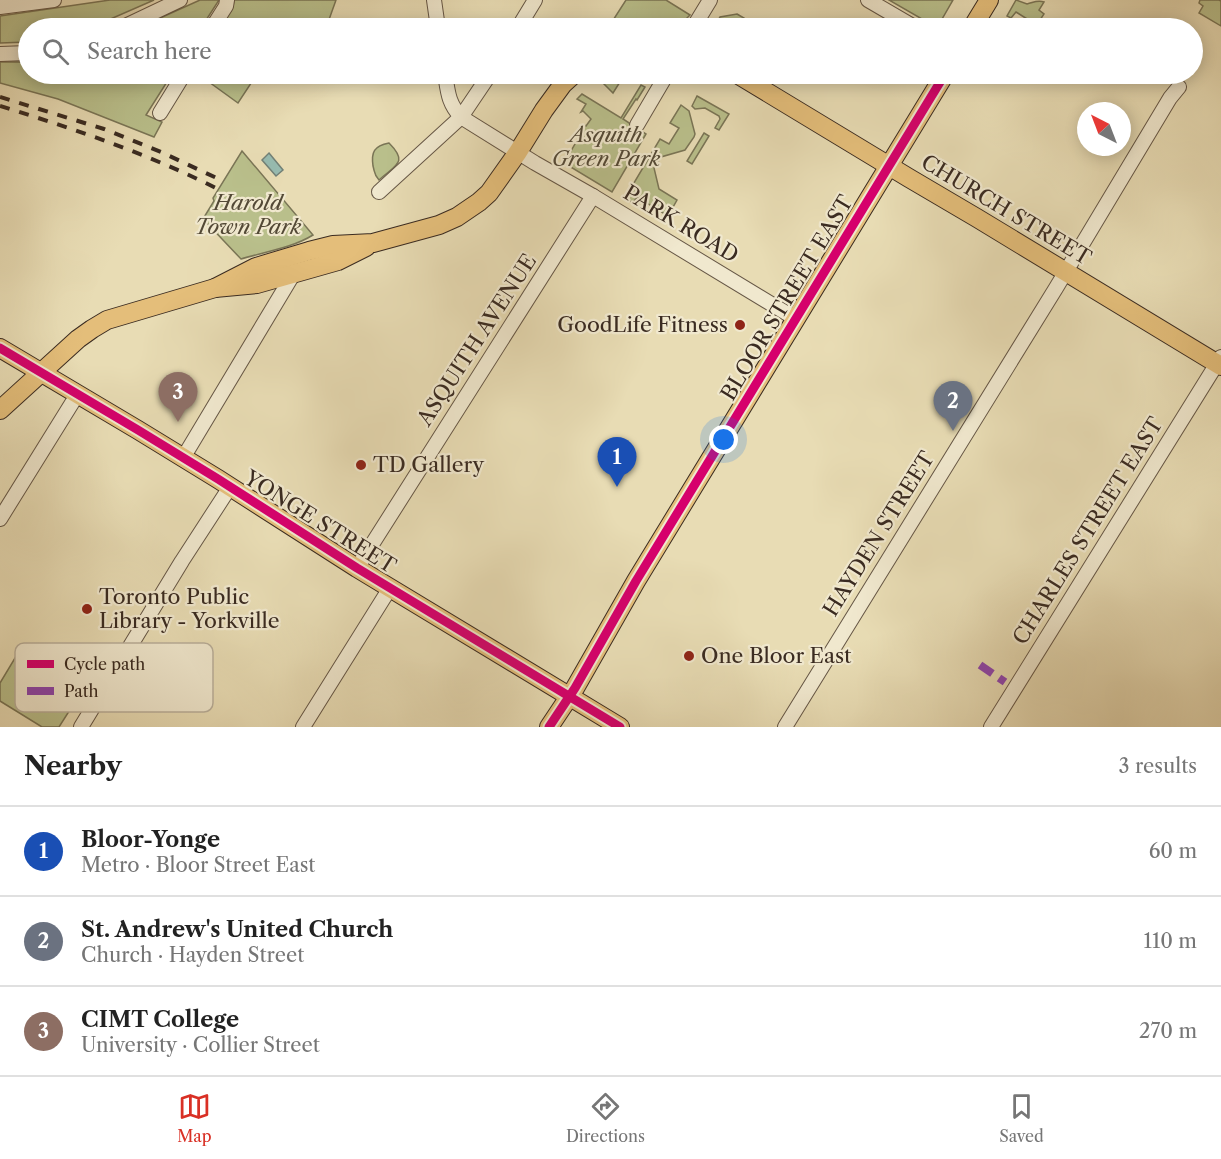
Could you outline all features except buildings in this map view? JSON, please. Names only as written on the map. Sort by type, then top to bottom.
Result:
[{"type":"main road","points":[[978,18],[989,0]]},
{"type":"main road","points":[[0,410],[78,339],[107,321],[215,288],[256,267],[309,251],[333,245],[373,243],[440,225],[456,217],[489,193],[563,84]]},
{"type":"main road","name":"CHURCH STREET","points":[[754,84],[1220,362]]},
{"type":"main road","name":"BLOOR STREET EAST","points":[[549,727],[620,606],[939,84]]},
{"type":"main road","points":[[215,288],[257,284],[338,261],[373,243]]},
{"type":"main road","name":"YONGE STREET","points":[[0,348],[620,727]]},
{"type":"street","points":[[0,7],[54,0]]},
{"type":"street","points":[[142,18],[180,0]]},
{"type":"street","points":[[218,18],[227,0]]},
{"type":"street","points":[[434,0],[437,18]]},
{"type":"street","points":[[524,18],[536,0]]},
{"type":"street","points":[[699,18],[710,0]]},
{"type":"street","points":[[868,0],[899,18]]},
{"type":"street","points":[[0,54],[18,53]]},
{"type":"street","points":[[160,113],[178,84]]},
{"type":"street","points":[[447,84],[450,102],[461,117]]},
{"type":"street","points":[[379,192],[461,117],[483,84]]},
{"type":"street","points":[[637,124],[661,84]]},
{"type":"street","name":"HAYDEN STREET","points":[[785,727],[1056,288],[1170,98],[1179,87]]},
{"type":"street","name":"PARK ROAD","points":[[461,117],[535,164],[593,196],[796,319]]},
{"type":"street","name":"ASQUITH AVENUE","points":[[357,568],[593,196]]},
{"type":"street","points":[[183,458],[294,273]]},
{"type":"street","name":"CHARLES STREET EAST","points":[[991,727],[1220,362]]},
{"type":"street","points":[[0,519],[77,395]]},
{"type":"street","points":[[132,643],[230,487]]},
{"type":"street","points":[[303,727],[390,588]]},
{"type":"street","points":[[81,727],[90,712]]},
{"type":"green space","points":[[110,0],[154,0],[113,18],[18,18],[18,42],[0,43],[0,16]]},
{"type":"green space","points":[[200,0],[219,0],[207,18],[160,18]]},
{"type":"green space","points":[[234,0],[336,0],[330,18],[226,18],[233,7]]},
{"type":"green space","points":[[626,0],[666,0],[690,15],[687,18],[614,18]]},
{"type":"green space","points":[[889,0],[953,0],[943,18],[920,18]]},
{"type":"green space","points":[[1016,0],[1027,4],[1044,2],[1039,10],[1044,14],[1041,18],[1026,18],[1016,12],[1011,18],[1007,16]]},
{"type":"green space","points":[[1200,0],[1221,1],[1221,26],[1199,13],[1203,6],[1199,3]]},
{"type":"green space","points":[[737,14],[744,18],[719,18]]},
{"type":"green space","points":[[0,62],[18,62],[18,84],[166,84],[146,115],[162,122],[154,137],[58,99],[0,83]]},
{"type":"green space","points":[[212,84],[250,84],[238,103]]},
{"type":"green space","points":[[604,84],[619,84],[613,93]]},
{"type":"green space","name":"Asquith Green Park","points":[[641,85],[645,87],[623,119],[646,134],[612,192],[564,163],[579,137],[577,135],[591,119],[583,111],[581,112],[586,104],[577,99],[582,94],[621,118]]},
{"type":"green space","points":[[697,96],[729,114],[719,130],[715,128],[720,119],[719,116],[705,108],[695,109],[692,106]]},
{"type":"green space","points":[[681,105],[689,111],[694,137],[685,150],[661,157],[654,168],[659,189],[677,200],[668,216],[637,197],[633,203],[625,198],[660,139],[669,144],[679,128],[670,123]]},
{"type":"green space","points":[[704,133],[709,136],[692,164],[687,161]]},
{"type":"green space","points":[[389,143],[399,160],[379,180],[373,166],[373,153],[380,146]]},
{"type":"green space","name":"Harold Town Park","points":[[242,151],[313,235],[287,246],[241,259],[203,219]]},
{"type":"green space","points":[[15,658],[15,710],[0,701],[0,683]]},
{"type":"green space","points":[[18,712],[69,712],[59,727],[42,727]]},
{"type":"water","points":[[269,153],[283,170],[276,176],[262,160]]},
{"type":"railway","points":[[0,97],[104,129],[223,181]]},
{"type":"railway","points":[[0,106],[111,143],[165,164],[218,189]]},
{"type":"marked path","points":[[980,665],[1005,682]]},
{"type":"cycle path","points":[[549,727],[575,688],[636,581],[939,84]]},
{"type":"cycle path","points":[[0,348],[138,430],[357,568],[620,727]]},
{"type":"place","name":"GoodLife Fitness","points":[[740,325]]},
{"type":"place","name":"CIMT College","points":[[178,422]]},
{"type":"place","name":"St. Andrew's United Church","points":[[953,431]]},
{"type":"place","name":"TD Gallery","points":[[361,465]]},
{"type":"place","name":"Bloor-Yonge","points":[[617,487]]},
{"type":"place","name":"Toronto Public Library - Yorkville","points":[[87,609]]},
{"type":"place","name":"One Bloor East","points":[[689,656]]}]
